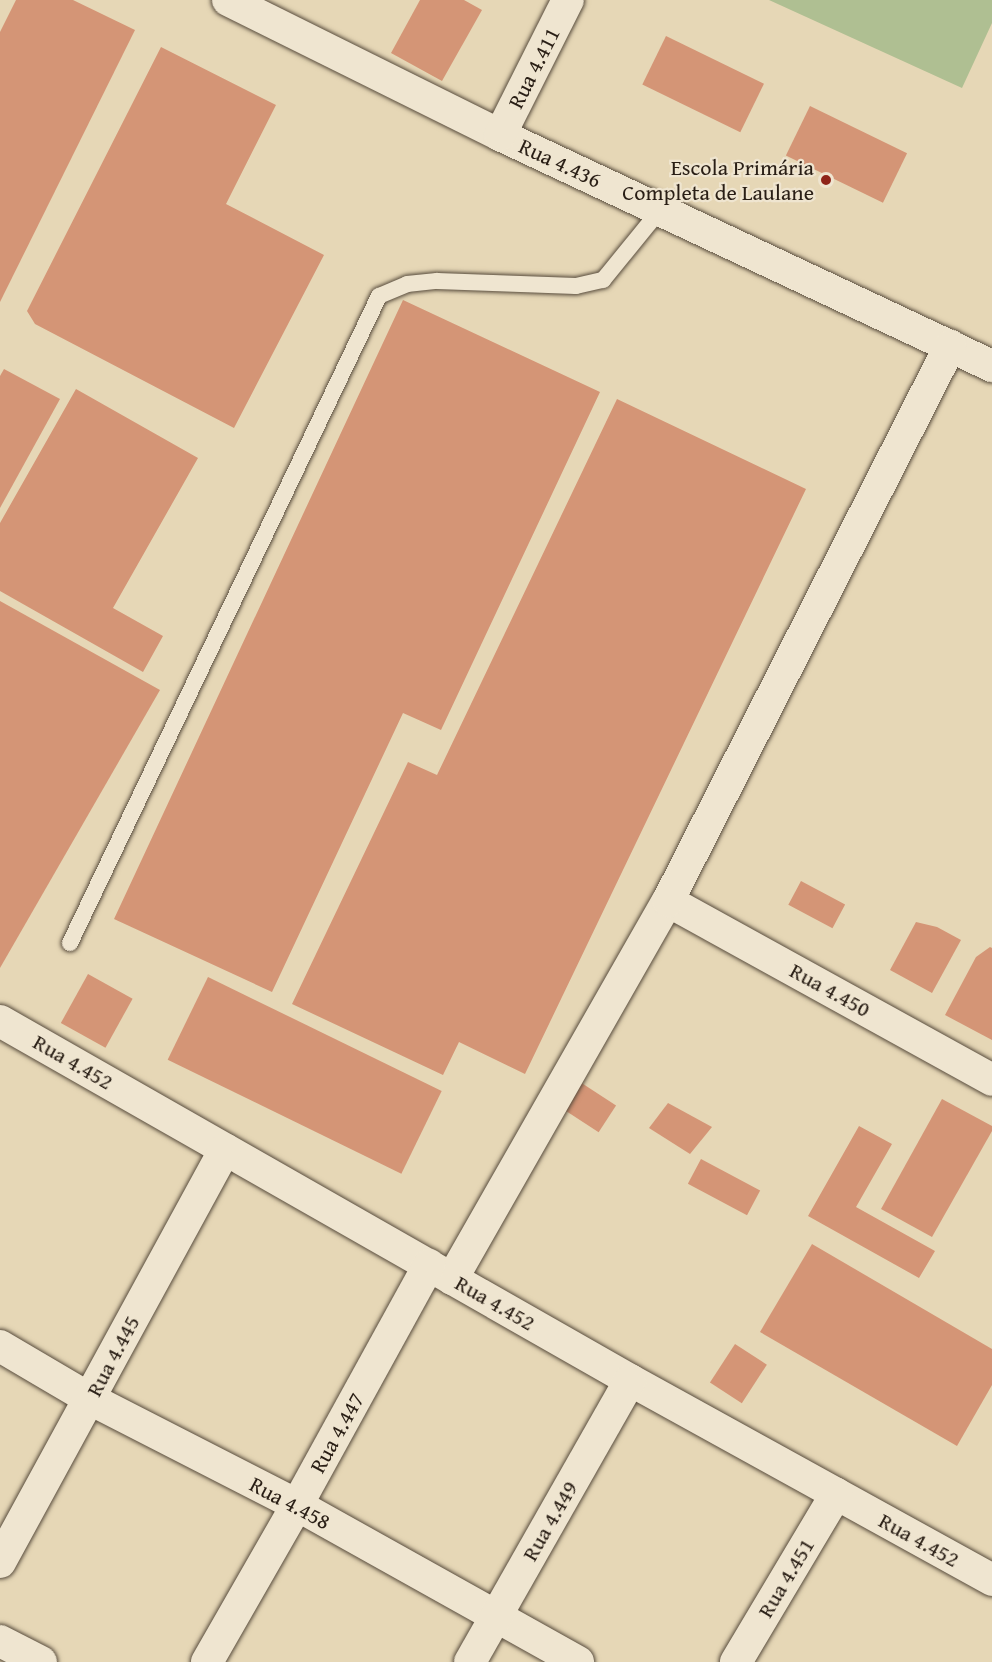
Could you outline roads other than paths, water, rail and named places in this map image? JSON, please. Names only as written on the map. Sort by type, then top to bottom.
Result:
[{"type":"street","name":"Rua 4.436","points":[[228,0],[500,135],[992,366]]},
{"type":"street","name":"Rua 4.411","points":[[500,135],[568,0]]},
{"type":"street","name":"Rua 4.447","points":[[207,1662],[297,1505],[668,901],[950,346]]},
{"type":"street","name":"Rua 4.450","points":[[668,901],[992,1080]]},
{"type":"street","name":"Rua 4.452","points":[[4,1033],[225,1149],[630,1380],[992,1580]]},
{"type":"street","name":"Rua 4.445","points":[[0,1562],[225,1149]]},
{"type":"street","name":"Rua 4.458","points":[[0,1346],[90,1399],[297,1505],[578,1662]]},
{"type":"street","name":"Rua 4.449","points":[[470,1662],[630,1380]]},
{"type":"street","name":"Rua 4.451","points":[[736,1662],[836,1494]]},
{"type":"street","points":[[0,1641],[41,1662]]},
{"type":"lane","points":[[70,943],[380,296],[407,284],[417,283],[576,286],[603,280],[660,210]]},
{"type":"place","name":"Escola Primária Completa de Laulane","points":[[826,180]]}]
